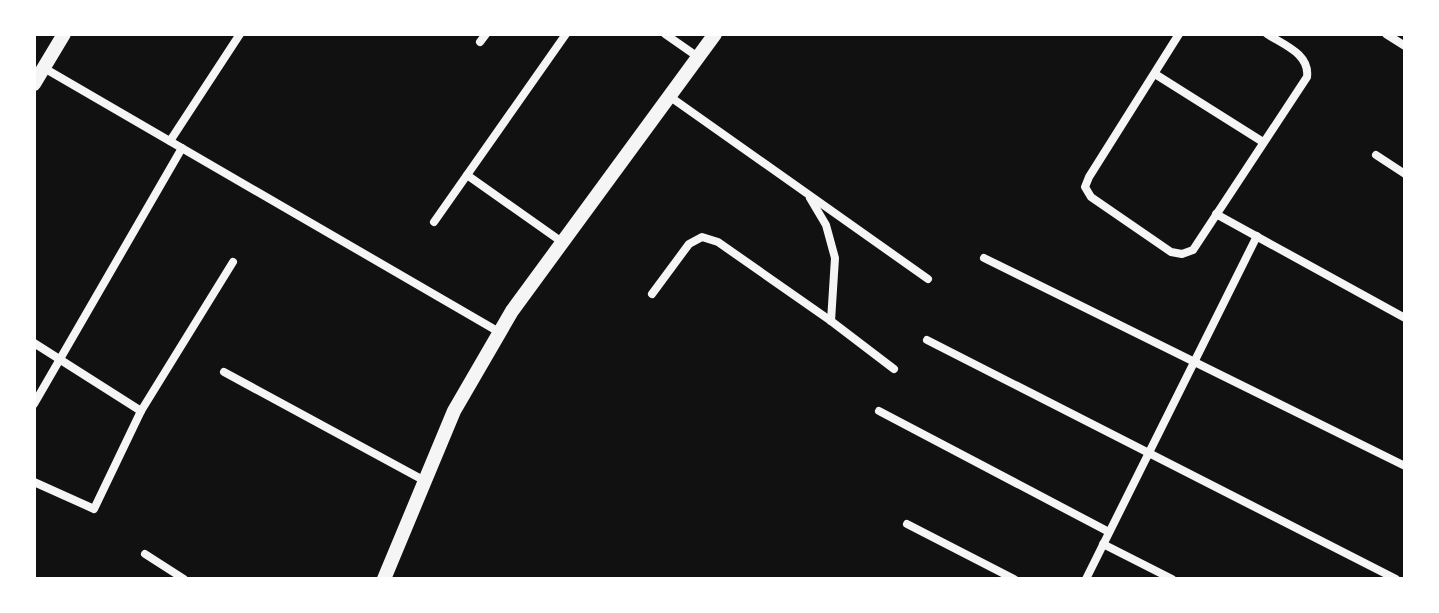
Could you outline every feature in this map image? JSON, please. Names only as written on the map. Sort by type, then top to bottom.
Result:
[{"type":"street","points":[[34,84],[64,34]]},
{"type":"street","points":[[170,141],[240,34]]},
{"type":"street","points":[[480,42],[486,34]]},
{"type":"street","points":[[434,222],[566,34]]},
{"type":"street","points":[[665,34],[698,57]]},
{"type":"street","points":[[384,579],[454,411],[499,332],[715,34]]},
{"type":"street","points":[[1179,34],[1085,187],[1091,197],[1171,252],[1182,254],[1193,250],[1307,77],[1308,66],[1303,58],[1267,34]]},
{"type":"street","points":[[1386,34],[1403,41]]},
{"type":"street","points":[[44,68],[499,332]]},
{"type":"street","points":[[1155,74],[1263,142]]},
{"type":"street","points":[[669,96],[928,279]]},
{"type":"street","points":[[34,404],[182,148]]},
{"type":"street","points":[[1376,155],[1405,174]]},
{"type":"street","points":[[467,175],[562,242]]},
{"type":"street","points":[[807,194],[826,225],[835,258],[831,321]]},
{"type":"street","points":[[1216,214],[1405,318]]},
{"type":"street","points":[[1086,579],[1257,236]]},
{"type":"street","points":[[652,294],[689,244],[702,237],[718,242],[894,369]]},
{"type":"street","points":[[984,258],[1405,466]]},
{"type":"street","points":[[34,482],[94,509],[141,411],[233,262]]},
{"type":"street","points":[[927,340],[1396,579]]},
{"type":"street","points":[[34,343],[141,411]]},
{"type":"street","points":[[224,372],[425,481]]},
{"type":"street","points":[[879,411],[1109,532]]},
{"type":"street","points":[[907,524],[1014,579]]},
{"type":"street","points":[[1103,544],[1172,579]]},
{"type":"street","points":[[145,554],[184,579]]}]
